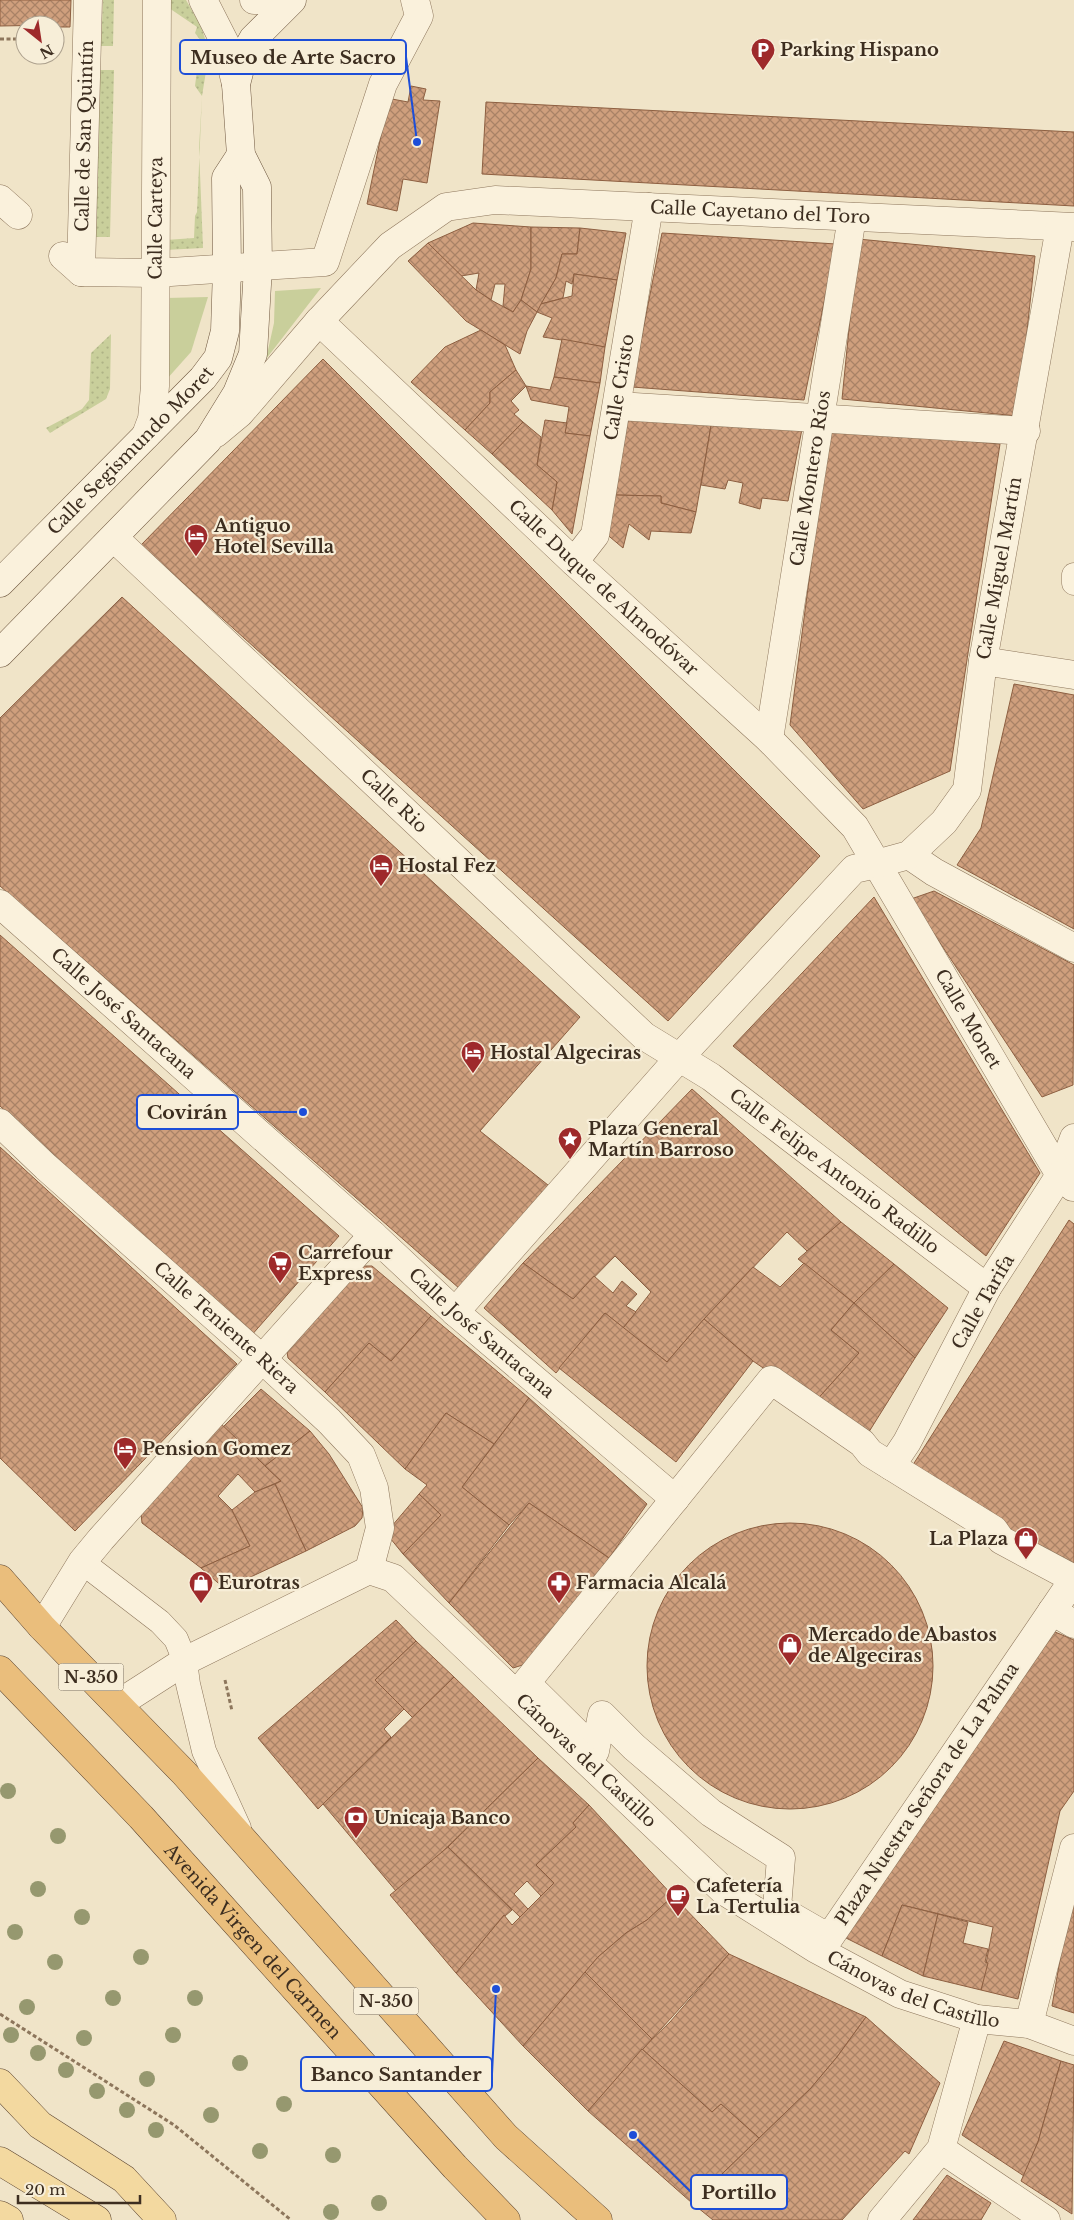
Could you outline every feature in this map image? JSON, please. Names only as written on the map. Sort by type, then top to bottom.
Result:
[{"type":"highway","name":"N-350","points":[[0,1579],[42,1627],[184,1773],[506,2137],[598,2220]]},
{"type":"highway","name":"Avenida Virgen del Carmen","points":[[0,1670],[141,1817],[455,2167],[506,2220]]},
{"type":"main road","points":[[0,2083],[40,2125],[124,2179],[162,2220]]},
{"type":"main road","points":[[0,2161],[97,2220]]},
{"type":"main road","points":[[0,2215],[8,2220]]},
{"type":"street","name":"Calle de San Quintín","points":[[88,0],[72,264],[155,273]]},
{"type":"street","name":"Calle Carteya","points":[[146,435],[152,419],[155,386],[157,0]]},
{"type":"street","points":[[204,0],[227,47],[236,84],[241,155],[257,187],[258,267],[253,354],[237,393],[208,440]]},
{"type":"street","points":[[254,0],[279,0]]},
{"type":"street","points":[[236,84],[243,57],[253,39],[292,0]]},
{"type":"street","points":[[325,262],[383,84],[419,16],[415,0]]},
{"type":"street","name":"Calle Segismundo Moret","points":[[0,583],[203,378],[218,358],[225,330],[228,269],[226,178],[241,155]]},
{"type":"street","name":"Calle Cayetano del Toro","points":[[350,288],[390,246],[446,207],[495,200],[1067,227]]},
{"type":"street","name":"Calle Cristo","points":[[574,562],[595,535],[618,406],[649,207]]},
{"type":"street","name":"Calle Montero Ríos","points":[[769,739],[822,417],[852,217]]},
{"type":"street","name":"Calle Miguel Martín","points":[[679,1058],[854,869],[909,855],[944,822],[967,790],[983,661],[1067,227]]},
{"type":"street","points":[[155,273],[325,262]]},
{"type":"street","points":[[0,653],[208,440],[240,413],[350,288],[325,262]]},
{"type":"street","name":"Calle Duque de Almodóvar","points":[[319,321],[574,562],[769,739],[854,828],[876,864]]},
{"type":"street","points":[[618,406],[1026,431]]},
{"type":"street","name":"Calle Rio","points":[[114,538],[644,1036],[679,1058]]},
{"type":"street","points":[[983,661],[1074,675]]},
{"type":"street","points":[[909,855],[934,872],[1074,948]]},
{"type":"street","name":"Calle Monet","points":[[876,864],[1067,1181]]},
{"type":"street","name":"Calle José Santacana","points":[[0,904],[373,1235],[455,1312],[675,1499]]},
{"type":"street","points":[[455,1312],[679,1058]]},
{"type":"street","name":"Calle Felipe Antonio Radillo","points":[[679,1058],[711,1077],[987,1288]]},
{"type":"street","name":"Calle Teniente Riera","points":[[0,1123],[46,1167],[262,1359],[329,1421],[361,1455],[374,1488],[380,1528],[369,1570]]},
{"type":"street","name":"Calle Tarifa","points":[[891,1466],[907,1442],[987,1288],[1067,1181],[1074,1138]]},
{"type":"street","points":[[42,1627],[82,1562],[373,1235]]},
{"type":"street","name":"Plaza Nuestra Señora de La Palma","points":[[771,1380],[891,1466],[994,1530],[1001,1540],[1074,1578],[1063,1617],[829,1938],[800,1930],[777,1908],[781,1858],[711,1813],[634,1747],[602,1715],[595,1751],[550,1717],[526,1683],[675,1499],[771,1380]]},
{"type":"street","points":[[118,1704],[185,1660],[369,1570]]},
{"type":"street","name":"Cánovas del Castillo","points":[[369,1570],[393,1578],[550,1717],[724,1891],[800,1930],[900,1994],[976,2019],[1029,2024],[1074,2041]]},
{"type":"street","points":[[1029,2024],[1074,1848]]},
{"type":"street","points":[[882,2220],[941,2149],[976,2019]]},
{"type":"street","points":[[941,2149],[1046,2220]]},
{"type":"lane","points":[[1074,575],[1074,582]]},
{"type":"lane","points":[[82,1562],[160,1622],[176,1639],[185,1660],[188,1684],[204,1751],[244,1842]]},
{"type":"path","points":[[0,39],[15,40]]},
{"type":"path","points":[[0,2014],[174,2125],[291,2220]]},
{"type":"green space","points":[[103,0],[114,0],[113,46],[101,46]]},
{"type":"green space","points":[[169,0],[186,0],[201,26],[206,42],[208,59],[202,96],[195,86],[198,62],[196,50],[201,41],[195,33],[197,27],[169,8]]},
{"type":"green space","points":[[100,70],[114,70],[110,237],[93,237]]},
{"type":"green space","points":[[199,157],[203,248],[165,250],[166,240],[194,238]]},
{"type":"green space","points":[[321,288],[266,359],[274,323],[275,291]]},
{"type":"green space","points":[[208,297],[191,352],[166,380],[166,298]]},
{"type":"green space","points":[[111,334],[110,389],[106,399],[50,433],[46,428],[82,409],[89,400],[91,353]]},
{"type":"building","points":[[0,0],[71,0],[70,27],[65,27],[65,15],[15,15],[15,26],[0,26]]},
{"type":"building","points":[[411,86],[426,89],[423,100],[440,101],[427,183],[403,179],[397,211],[367,204],[386,111],[392,99],[408,102]]},
{"type":"building","points":[[486,102],[1074,132],[1074,206],[482,174]]},
{"type":"building","points":[[473,223],[531,227],[531,269],[521,300],[513,312],[503,306],[505,284],[495,284],[491,300],[476,290],[479,273],[461,276],[428,243]]},
{"type":"building","points":[[531,227],[580,228],[577,254],[562,254],[556,278],[537,312],[521,300],[531,269]]},
{"type":"building","points":[[580,228],[626,233],[617,280],[574,274],[572,284],[566,281],[563,298],[541,304],[556,278],[562,254],[577,254]]},
{"type":"building","points":[[662,233],[836,244],[804,400],[632,387]]},
{"type":"building","points":[[858,239],[1035,256],[1018,416],[842,399]]},
{"type":"building","points":[[428,243],[476,290],[491,300],[513,312],[521,300],[537,312],[527,331],[520,354],[466,321],[408,261]]},
{"type":"building","points":[[574,274],[617,280],[605,347],[543,337],[552,318],[537,312],[541,304],[572,296]]},
{"type":"building","points":[[481,330],[505,345],[516,370],[490,392],[490,403],[465,430],[411,382],[445,347]]},
{"type":"building","points":[[562,339],[605,347],[600,383],[554,377]]},
{"type":"building","points":[[323,359],[820,856],[668,1021],[141,545]]},
{"type":"building","points":[[516,370],[526,386],[511,401],[519,410],[514,414],[523,422],[492,454],[465,430],[490,403],[490,392]]},
{"type":"building","points":[[554,377],[600,383],[590,436],[565,433],[569,407],[531,400],[526,386],[550,390]]},
{"type":"building","points":[[627,417],[712,420],[696,512],[661,503],[661,496],[614,495]]},
{"type":"building","points":[[545,420],[567,423],[565,433],[590,436],[572,534],[552,510],[557,482],[537,465]]},
{"type":"building","points":[[712,420],[802,429],[788,501],[762,498],[760,509],[739,503],[743,483],[728,480],[725,489],[701,485]]},
{"type":"building","points":[[523,422],[541,437],[537,465],[557,482],[552,510],[492,454]]},
{"type":"building","points":[[829,428],[1000,444],[950,771],[863,809],[790,725]]},
{"type":"building","points":[[614,495],[661,496],[661,503],[696,512],[691,533],[651,531],[649,540],[629,524],[623,548],[604,532]]},
{"type":"building","points":[[122,597],[580,1017],[480,1131],[553,1189],[460,1289],[0,886],[0,718]]},
{"type":"building","points":[[1014,684],[1074,695],[1074,929],[957,865],[981,828]]},
{"type":"building","points":[[934,891],[1074,965],[1073,1085],[1042,1097],[911,899]]},
{"type":"building","points":[[874,897],[1040,1173],[986,1256],[733,1046]]},
{"type":"building","points":[[0,935],[339,1236],[250,1337],[0,1106]]},
{"type":"building","points":[[692,1089],[841,1222],[807,1251],[787,1232],[704,1319],[667,1362],[623,1328],[651,1292],[615,1256],[573,1299],[523,1263]]},
{"type":"building","points":[[0,1147],[237,1364],[75,1531],[0,1458]]},
{"type":"building","points":[[1069,1220],[1074,1224],[1074,1570],[909,1471]]},
{"type":"building","points":[[841,1222],[894,1264],[854,1303],[798,1259]]},
{"type":"building","points":[[523,1263],[573,1299],[594,1276],[613,1293],[622,1281],[637,1294],[626,1306],[636,1312],[623,1328],[605,1313],[556,1373],[484,1308]]},
{"type":"building","points":[[804,1263],[854,1303],[831,1330],[859,1353],[814,1403],[753,1361],[704,1319],[753,1267],[780,1287]]},
{"type":"building","points":[[894,1264],[948,1308],[915,1358],[854,1303]]},
{"type":"building","points":[[361,1266],[372,1266],[431,1316],[391,1361],[369,1343],[325,1392],[288,1358],[286,1346]]},
{"type":"building","points":[[854,1303],[915,1358],[862,1443],[814,1403],[859,1353],[831,1330]]},
{"type":"building","points":[[605,1313],[667,1362],[704,1319],[753,1361],[676,1462],[559,1368]]},
{"type":"building","points":[[431,1316],[529,1398],[494,1444],[446,1413],[405,1469],[325,1392],[369,1343],[391,1361]]},
{"type":"building","points":[[261,1389],[310,1431],[265,1466],[223,1427]]},
{"type":"building","points":[[529,1398],[647,1504],[609,1558],[529,1503],[509,1525],[462,1487]]},
{"type":"building","points":[[446,1413],[494,1444],[462,1487],[509,1525],[449,1603],[403,1554],[441,1515],[419,1494],[427,1485],[405,1469]]},
{"type":"building","points":[[217,1420],[281,1481],[255,1492],[238,1474],[218,1496],[232,1510],[250,1546],[201,1568],[142,1523],[140,1504]]},
{"type":"building","points":[[310,1431],[329,1454],[363,1508],[362,1518],[355,1526],[306,1551],[275,1484],[281,1481],[265,1466]]},
{"type":"building","points":[[275,1484],[306,1551],[225,1589],[201,1568],[250,1546],[232,1510],[255,1492]]},
{"type":"building","points":[[419,1494],[441,1515],[403,1554],[386,1533]]},
{"type":"building","points":[[529,1503],[609,1558],[529,1663],[513,1668],[449,1603]]},
{"type":"building","name":"Mercado de Abastos de Algeciras","points":[[790,1523],[818,1526],[845,1534],[881,1555],[901,1575],[916,1599],[927,1624],[933,1666],[930,1694],[922,1721],[901,1757],[881,1777],[857,1792],[832,1803],[790,1809],[762,1806],[735,1798],[699,1777],[679,1757],[664,1733],[653,1708],[647,1666],[650,1638],[658,1611],[679,1575],[699,1555],[723,1540],[748,1529]]},
{"type":"building","points":[[396,1620],[416,1641],[375,1680],[404,1709],[384,1729],[391,1737],[318,1809],[258,1738]]},
{"type":"building","points":[[1041,1626],[1074,1640],[1074,1791],[1060,1811],[1018,1999],[981,1990],[993,1927],[902,1905],[882,1956],[834,1932]]},
{"type":"building","points":[[416,1641],[454,1677],[413,1718],[375,1680]]},
{"type":"building","points":[[454,1677],[538,1758],[434,1860],[396,1891],[323,1804]]},
{"type":"building","points":[[538,1758],[589,1805],[573,1823],[576,1827],[536,1865],[554,1883],[541,1896],[527,1881],[514,1894],[528,1909],[520,1917],[448,1847]]},
{"type":"building","points":[[589,1805],[673,1896],[647,1920],[626,1933],[598,1957],[523,2046],[456,1973],[504,1915],[512,1925],[554,1883],[536,1865],[576,1827],[573,1823]]},
{"type":"building","points":[[448,1847],[512,1910],[504,1915],[456,1973],[390,1895]]},
{"type":"building","points":[[673,1896],[729,1954],[652,2039],[585,1972],[598,1957],[626,1933],[647,1920]]},
{"type":"building","points":[[1071,1896],[1074,1897],[1074,2013],[1052,2006]]},
{"type":"building","points":[[902,1905],[938,1914],[923,1976],[882,1956]]},
{"type":"building","points":[[938,1914],[968,1922],[963,1943],[988,1949],[985,1962],[988,1963],[981,1990],[923,1976]]},
{"type":"building","points":[[729,1954],[866,2017],[837,2057],[811,2088],[759,2138],[721,2104],[712,2112],[642,2049],[670,2022]]},
{"type":"building","points":[[585,1972],[652,2039],[588,2111],[523,2046]]},
{"type":"building","points":[[866,2017],[940,2083],[909,2154],[905,2151],[842,2220],[713,2220],[692,2203],[811,2088],[837,2057]]},
{"type":"building","points":[[1004,2041],[1061,2061],[1038,2142],[1024,2176],[962,2135]]},
{"type":"building","points":[[642,2049],[712,2112],[721,2104],[759,2138],[692,2203],[588,2111]]},
{"type":"building","points":[[1061,2061],[1074,2065],[1072,2214],[1021,2181],[1038,2142]]},
{"type":"building","points":[[947,2175],[991,2203],[981,2220],[913,2220]]},
{"type":"place","name":"Parking Hispano","points":[[763,71]]},
{"type":"place","name":"Museo de Arte Sacro","points":[[417,142]]},
{"type":"place","name":"Antiguo Hotel Sevilla","points":[[196,557]]},
{"type":"place","name":"Hostal Fez","points":[[381,887]]},
{"type":"place","name":"Hostal Algeciras","points":[[473,1074]]},
{"type":"place","name":"Covirán","points":[[303,1112]]},
{"type":"place","name":"Plaza General Martín Barroso","points":[[570,1160]]},
{"type":"place","name":"Carrefour Express","points":[[280,1284]]},
{"type":"place","name":"Pension Gomez","points":[[125,1470]]},
{"type":"place","name":"La Plaza","points":[[1026,1560]]},
{"type":"place","name":"Eurotras","points":[[201,1604]]},
{"type":"place","name":"Farmacia Alcalá","points":[[559,1604]]},
{"type":"place","name":"Mercado de Abastos de Algeciras","points":[[790,1666]]},
{"type":"place","name":"Unicaja Banco","points":[[356,1839]]},
{"type":"place","name":"Cafetería La Tertulia","points":[[678,1917]]},
{"type":"place","name":"Banco Santander","points":[[496,1989]]},
{"type":"place","name":"Portillo","points":[[633,2135]]}]
